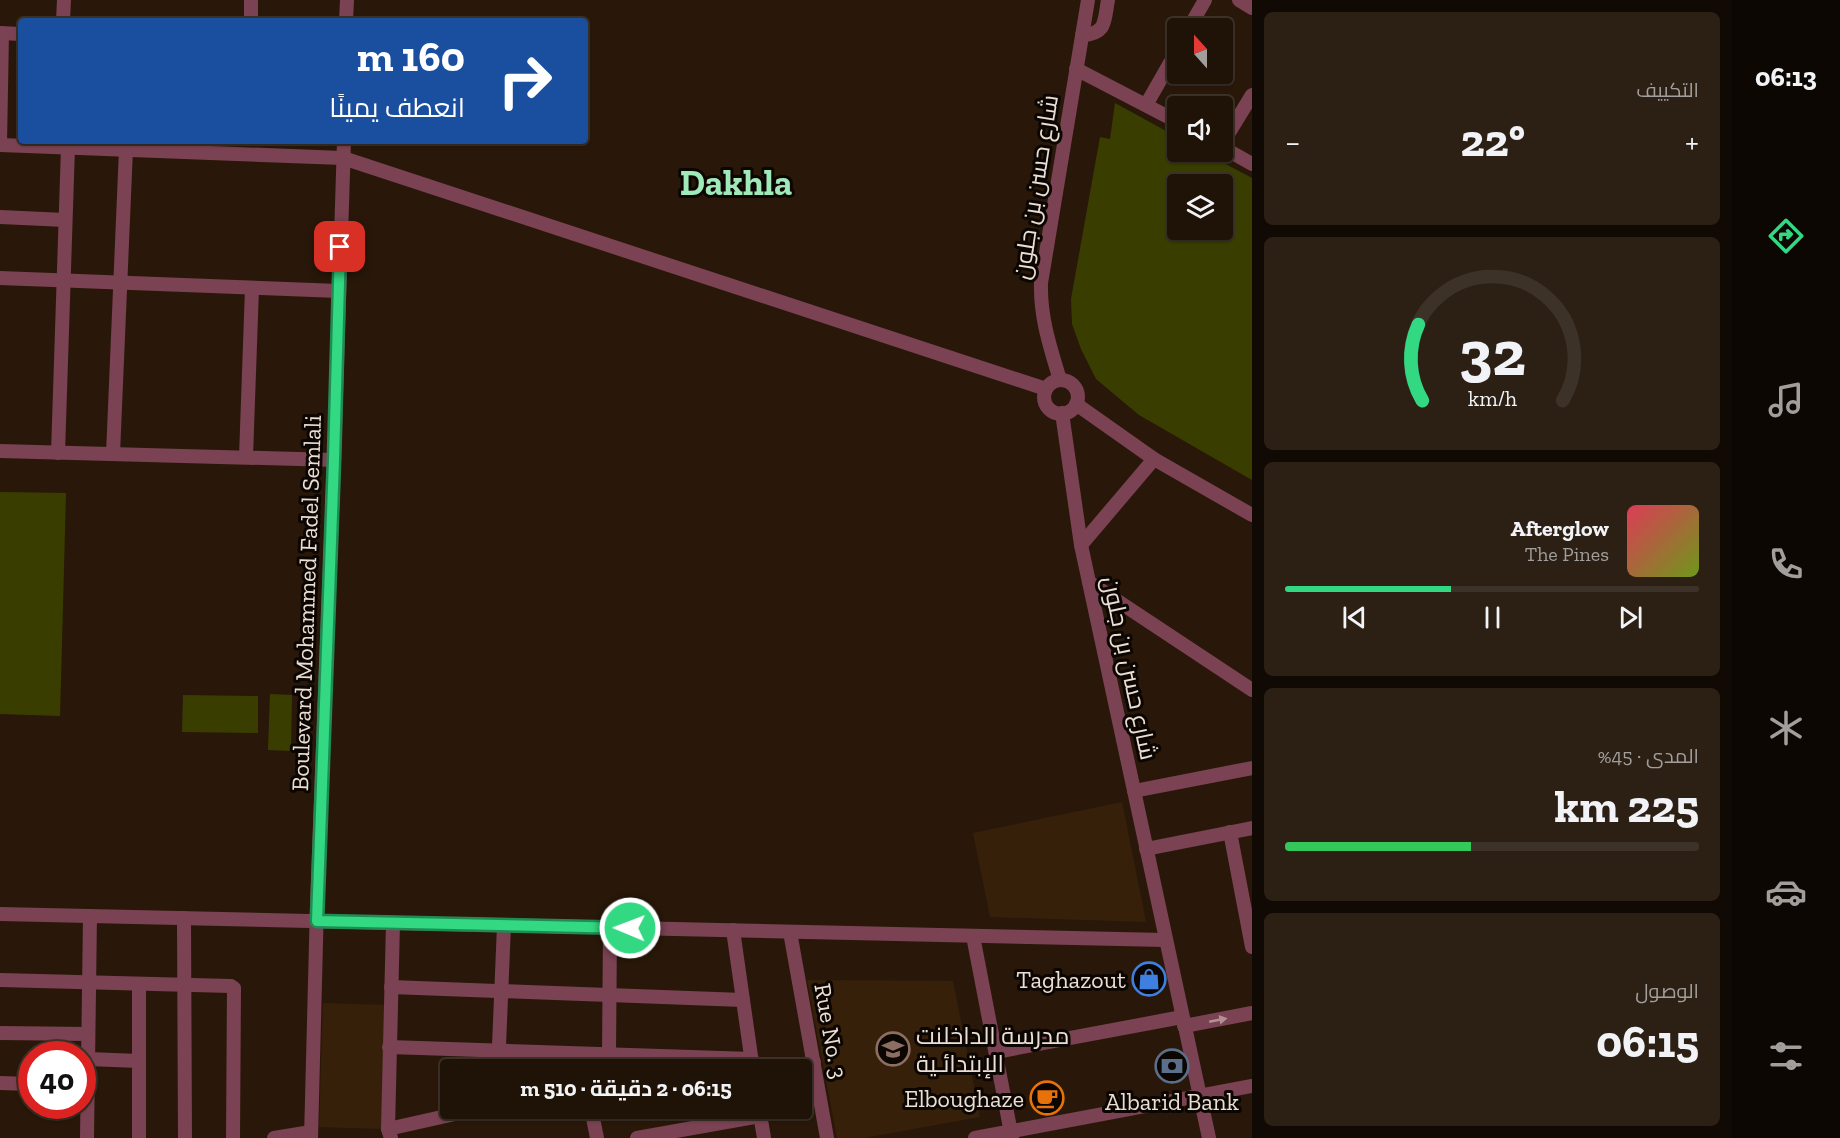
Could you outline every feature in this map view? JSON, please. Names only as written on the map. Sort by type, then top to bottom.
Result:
[{"type":"street","points":[[63,18],[64,0]]},
{"type":"street","points":[[251,0],[251,18]]},
{"type":"street","points":[[346,18],[347,0]]},
{"type":"street","name":"شارع حسن بن جلون","points":[[1060,380],[1045,332],[1041,283],[1088,0]]},
{"type":"street","points":[[1082,35],[1091,35],[1101,30],[1108,0]]},
{"type":"street","points":[[1195,18],[1205,0]]},
{"type":"street","points":[[1239,0],[1252,8]]},
{"type":"street","points":[[18,34],[1,33],[0,144],[126,149],[176,146],[248,147],[343,158],[1046,389]]},
{"type":"street","points":[[1146,105],[1167,68]]},
{"type":"street","points":[[1076,69],[1167,116]]},
{"type":"street","points":[[1233,127],[1252,95]]},
{"type":"street","name":"Boulevard Mohammed Fadel Semlali","points":[[311,1135],[344,144]]},
{"type":"street","points":[[58,453],[68,147]]},
{"type":"street","points":[[113,454],[126,149]]},
{"type":"street","points":[[1233,152],[1252,164]]},
{"type":"street","points":[[0,217],[65,220]]},
{"type":"street","points":[[0,278],[339,291]]},
{"type":"street","points":[[246,458],[252,288]]},
{"type":"street","points":[[1060,380],[1071,383],[1075,387],[1077,399],[1076,404],[1067,412],[1062,413],[1051,410],[1047,406],[1044,394],[1054,381],[1060,380]]},
{"type":"street","points":[[1076,404],[1154,459],[1252,515]]},
{"type":"street","name":"شارع حسن بن جلون","points":[[1062,413],[1080,545],[1209,1138]]},
{"type":"street","points":[[0,452],[334,460]]},
{"type":"street","points":[[1080,545],[1154,459]]},
{"type":"street","points":[[1089,582],[1252,690]]},
{"type":"street","points":[[1134,791],[1252,768]]},
{"type":"street","points":[[1146,849],[1252,828]]},
{"type":"street","points":[[1230,832],[1252,947]]},
{"type":"street","points":[[0,914],[1165,940]]},
{"type":"street","points":[[88,1041],[90,916]]},
{"type":"street","points":[[184,918],[185,1138]]},
{"type":"street","points":[[393,923],[389,1047],[390,1133],[442,1119]]},
{"type":"street","points":[[499,1059],[504,925]]},
{"type":"street","points":[[609,1053],[610,928]]},
{"type":"street","points":[[732,930],[752,1059]]},
{"type":"street","name":"Rue No. 3","points":[[790,932],[827,1138]]},
{"type":"street","points":[[973,936],[1012,1135]]},
{"type":"street","points":[[0,980],[234,988],[233,1138]]},
{"type":"street","points":[[139,984],[139,1138]]},
{"type":"street","points":[[391,987],[743,1000]]},
{"type":"street","points":[[996,1052],[1252,1013]]},
{"type":"street","points":[[0,1034],[88,1034]]},
{"type":"street","points":[[389,1047],[609,1053],[719,1059]]},
{"type":"street","points":[[697,1059],[705,1057]]},
{"type":"street","points":[[96,1059],[139,1061]]},
{"type":"street","points":[[0,1083],[18,1084]]},
{"type":"street","points":[[975,1138],[1012,1135],[1252,1086]]},
{"type":"street","points":[[86,1119],[87,1138]]},
{"type":"street","points":[[593,1119],[597,1138]]},
{"type":"street","points":[[637,1138],[727,1119]]},
{"type":"street","points":[[761,1119],[764,1138]]},
{"type":"street","points":[[274,1138],[311,1135]]},
{"type":"shaded area","points":[[1122,802],[1146,922],[990,917],[973,833]]},
{"type":"shaded area","name":"مدرسة الداخلنت الإبتدائـية","points":[[807,980],[953,981],[980,1117],[864,1138],[837,1138]]},
{"type":"shaded area","points":[[323,1003],[386,1005],[382,1129],[319,1127]]},
{"type":"green space","points":[[1115,103],[1167,132],[1167,162],[1222,162],[1252,178],[1252,480],[1139,415],[1096,379],[1081,349],[1072,324],[1071,299],[1100,137],[1110,139]]},
{"type":"green space","points":[[0,492],[66,493],[60,716],[0,714]]},
{"type":"green space","points":[[270,694],[292,695],[291,751],[268,750]]},
{"type":"green space","points":[[183,695],[258,696],[258,733],[182,732]]},
{"type":"place","name":"Taghazout","points":[[1149,979]]},
{"type":"place","name":"مدرسة الداخلنت الإبتدائـية","points":[[893,1049]]},
{"type":"place","name":"Albarid Bank","points":[[1172,1066]]},
{"type":"place","name":"Elboughaze","points":[[1047,1098]]},
{"type":"district","name":"Dakhla","points":[[736,182]]},
{"type":"route","points":[[340,247],[317,921],[630,928]]}]
